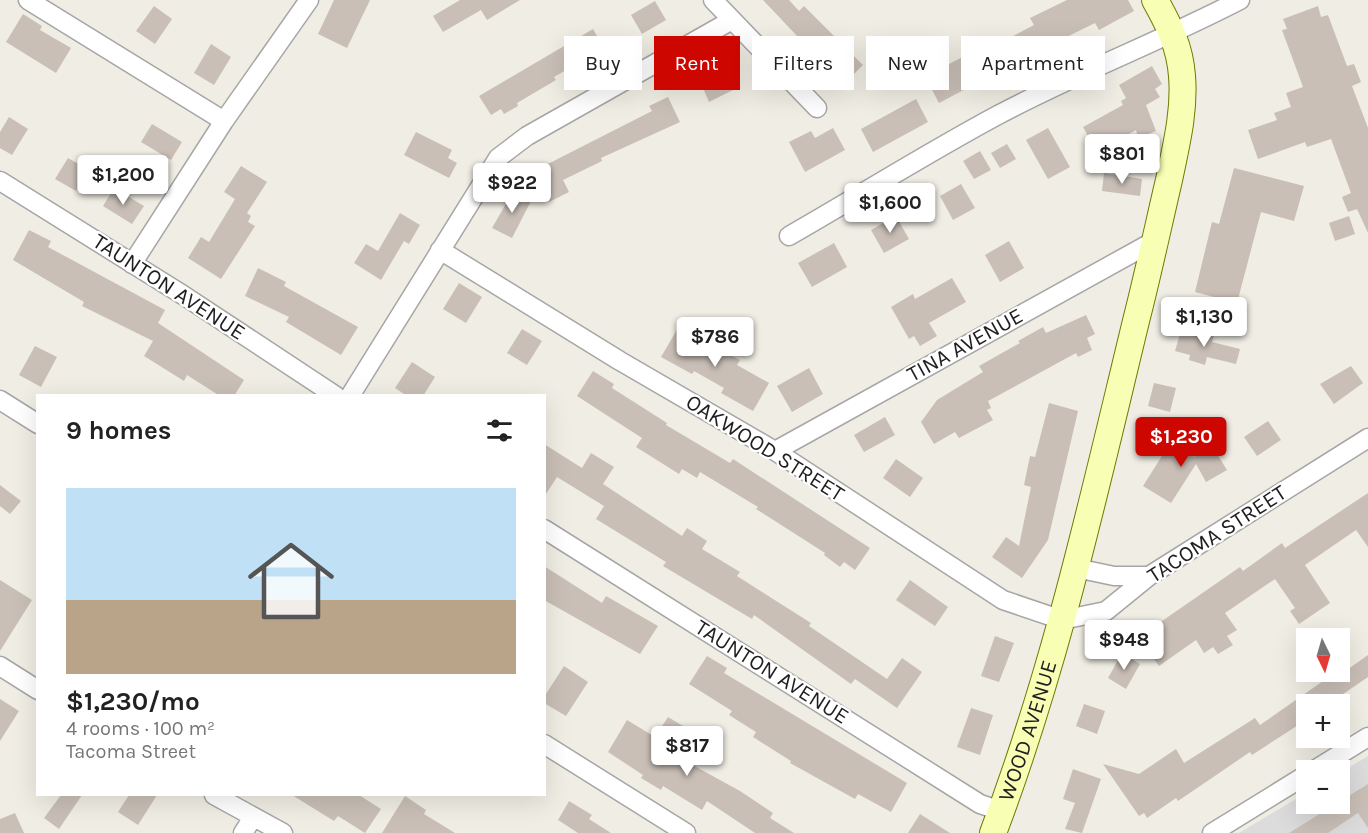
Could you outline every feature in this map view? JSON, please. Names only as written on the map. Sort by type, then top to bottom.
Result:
[{"type":"main road","name":"WOOD AVENUE","points":[[997,822],[1047,676],[1076,567],[1156,240],[1180,120],[1182,76],[1174,33],[1155,0]]},
{"type":"street","points":[[28,0],[224,121]]},
{"type":"street","points":[[132,264],[224,121],[309,0]]},
{"type":"street","points":[[713,0],[817,108]]},
{"type":"street","points":[[789,236],[998,115],[1136,47],[1174,33],[1240,0]]},
{"type":"street","points":[[351,394],[498,158],[527,136],[732,21]]},
{"type":"street","name":"TAUNTON AVENUE","points":[[0,181],[333,394]]},
{"type":"street","name":"TINA AVENUE","points":[[775,451],[1156,240]]},
{"type":"street","name":"OAKWOOD STREET","points":[[440,250],[620,361],[775,451],[1003,600],[1062,620]]},
{"type":"street","points":[[0,400],[36,423]]},
{"type":"street","name":"TACOMA STREET","points":[[1062,620],[1106,611],[1149,576],[1368,438]]},
{"type":"street","name":"TAUNTON AVENUE","points":[[546,529],[970,798],[997,822]]},
{"type":"street","points":[[1076,567],[1114,576],[1149,576]]},
{"type":"street","points":[[0,666],[36,689]]},
{"type":"street","points":[[1331,760],[1368,737]]},
{"type":"street","points":[[546,745],[686,833]]},
{"type":"street","points":[[1212,833],[1296,781]]},
{"type":"street","points":[[216,796],[283,833]]},
{"type":"street","points":[[243,833],[253,817]]},
{"type":"shaded area","points":[[1368,756],[1368,833],[1239,833],[1296,799],[1296,814],[1350,814],[1350,767]]},
{"type":"building","points":[[334,0],[370,0],[347,48],[318,34]]},
{"type":"building","points":[[460,0],[520,0],[487,20],[481,10],[443,32],[433,16]]},
{"type":"building","points":[[763,0],[789,0],[799,11],[804,6],[834,36],[797,36]]},
{"type":"building","points":[[1067,0],[1128,0],[1134,11],[1099,30],[1095,23],[1069,36],[1013,36],[1034,25],[1030,18]]},
{"type":"building","points":[[655,1],[666,20],[642,34],[631,15]]},
{"type":"building","points":[[154,6],[172,19],[155,44],[136,31]]},
{"type":"building","points":[[1318,6],[1321,17],[1328,15],[1347,66],[1354,64],[1361,82],[1352,86],[1368,128],[1368,233],[1357,209],[1348,212],[1342,197],[1351,193],[1331,139],[1307,147],[1305,142],[1258,159],[1248,130],[1277,120],[1274,113],[1291,107],[1286,93],[1303,87],[1282,30],[1287,29],[1283,19]]},
{"type":"building","points":[[23,14],[42,26],[40,30],[71,48],[56,73],[6,42]]},
{"type":"building","points":[[593,29],[597,36],[581,36]]},
{"type":"building","points":[[211,44],[231,57],[214,85],[194,73]]},
{"type":"building","points":[[564,46],[564,71],[554,77],[556,80],[517,103],[518,106],[504,114],[501,109],[491,115],[479,96]]},
{"type":"building","points":[[854,56],[863,65],[854,74]]},
{"type":"building","points":[[961,58],[961,90],[964,90],[939,103],[932,90],[949,90],[949,64]]},
{"type":"building","points":[[1152,66],[1162,84],[1155,89],[1160,97],[1146,105],[1156,131],[1138,138],[1136,130],[1097,152],[1083,127],[1123,105],[1121,101],[1126,98],[1119,85]]},
{"type":"building","points":[[704,90],[733,90],[709,102]]},
{"type":"building","points":[[668,97],[680,122],[601,158],[602,161],[563,180],[569,192],[549,202],[534,171],[652,111],[649,106]]},
{"type":"building","points":[[916,99],[928,122],[873,152],[861,129]]},
{"type":"building","points":[[9,117],[28,129],[12,155],[0,148],[0,132]]},
{"type":"building","points":[[152,124],[182,142],[171,160],[141,142]]},
{"type":"building","points":[[833,128],[845,150],[805,172],[789,142],[811,131],[815,138]]},
{"type":"building","points":[[1048,128],[1070,167],[1048,179],[1026,140]]},
{"type":"building","points":[[416,132],[452,150],[448,158],[457,163],[449,178],[404,155]]},
{"type":"building","points":[[1007,144],[1016,159],[1000,168],[991,153]]},
{"type":"building","points":[[980,151],[991,170],[974,179],[963,161]]},
{"type":"building","points":[[68,158],[89,170],[76,191],[55,179]]},
{"type":"building","points":[[241,166],[267,182],[247,213],[251,216],[248,222],[255,226],[221,279],[188,258],[201,237],[209,242],[235,199],[224,192]]},
{"type":"building","points":[[1234,168],[1304,186],[1294,221],[1261,212],[1237,303],[1195,292],[1212,222],[1219,224]]},
{"type":"building","points":[[1104,173],[1142,179],[1140,196],[1102,191]]},
{"type":"building","points":[[961,184],[975,208],[953,220],[940,196]]},
{"type":"building","points":[[114,188],[144,206],[132,224],[103,206]]},
{"type":"building","points":[[515,188],[531,201],[512,238],[492,228]]},
{"type":"building","points":[[400,213],[420,225],[409,244],[404,241],[381,280],[354,263],[366,244],[378,251]]},
{"type":"building","points":[[896,216],[909,239],[884,253],[871,230]]},
{"type":"building","points":[[1349,216],[1355,234],[1335,241],[1329,223]]},
{"type":"building","points":[[29,230],[51,241],[48,247],[165,310],[158,323],[244,380],[235,394],[217,394],[187,375],[184,381],[144,356],[153,341],[82,306],[84,302],[13,260]]},
{"type":"building","points":[[1009,241],[1024,268],[1000,282],[985,255]]},
{"type":"building","points":[[834,243],[847,267],[812,287],[798,263]]},
{"type":"building","points":[[258,268],[286,282],[284,286],[358,327],[341,355],[286,322],[289,317],[245,296]]},
{"type":"building","points":[[952,278],[966,302],[929,323],[937,336],[920,346],[914,336],[909,339],[891,307],[913,294],[915,299]]},
{"type":"building","points":[[459,283],[482,297],[466,323],[443,309]]},
{"type":"building","points":[[1086,315],[1095,334],[1087,338],[1092,350],[1078,357],[1076,353],[988,401],[991,408],[987,410],[993,420],[959,438],[955,432],[934,444],[921,422],[937,400],[983,372],[979,366],[1020,343],[1018,341],[1043,327],[1046,333]]},
{"type":"building","points":[[1182,327],[1214,335],[1212,342],[1240,349],[1236,364],[1207,357],[1205,365],[1189,360],[1190,355],[1175,351]]},
{"type":"building","points":[[678,328],[740,360],[737,365],[769,383],[753,411],[721,393],[724,388],[694,371],[692,374],[661,357]]},
{"type":"building","points":[[522,329],[542,341],[527,365],[507,353]]},
{"type":"building","points":[[35,346],[57,357],[41,387],[19,375]]},
{"type":"building","points":[[412,362],[435,377],[424,394],[404,394],[395,388]]},
{"type":"building","points":[[1351,366],[1363,383],[1334,404],[1320,384]]},
{"type":"building","points":[[809,368],[823,394],[792,412],[777,386]]},
{"type":"building","points":[[593,371],[614,384],[612,388],[667,423],[666,425],[730,463],[733,459],[870,548],[855,570],[844,562],[840,567],[824,555],[825,553],[756,509],[758,507],[700,472],[697,478],[682,469],[679,474],[636,447],[642,438],[577,396]]},
{"type":"building","points":[[1154,383],[1176,388],[1170,412],[1148,406]]},
{"type":"building","points":[[1049,403],[1078,411],[1048,540],[1022,578],[992,557],[1006,537],[1019,546],[1031,487],[1024,485],[1030,456],[1035,457]]},
{"type":"building","points":[[885,417],[895,435],[864,452],[854,435]]},
{"type":"building","points":[[1268,421],[1281,440],[1257,456],[1244,437]]},
{"type":"building","points":[[1179,429],[1194,457],[1212,446],[1227,470],[1206,482],[1196,464],[1171,503],[1143,486]]},
{"type":"building","points":[[546,445],[582,468],[591,453],[614,467],[603,484],[682,536],[687,528],[707,541],[702,549],[740,572],[737,576],[811,623],[809,626],[887,679],[902,658],[922,672],[897,708],[855,679],[851,684],[754,615],[752,619],[663,566],[666,562],[596,519],[604,506],[557,477],[546,494]]},
{"type":"building","points":[[896,459],[923,478],[910,497],[883,478]]},
{"type":"building","points":[[0,485],[21,501],[10,514],[0,506]]},
{"type":"building","points":[[1368,493],[1368,547],[1356,530],[1305,565],[1330,603],[1299,624],[1290,611],[1295,608],[1275,579],[1225,613],[1237,630],[1227,636],[1233,645],[1218,654],[1213,647],[1204,653],[1196,640],[1159,666],[1139,637],[1240,567],[1243,571],[1282,543],[1285,548]]},
{"type":"building","points":[[546,567],[602,603],[606,596],[658,626],[640,654],[546,601]]},
{"type":"building","points":[[0,580],[32,600],[0,651]]},
{"type":"building","points":[[910,580],[948,607],[935,626],[896,600]]},
{"type":"building","points":[[995,636],[1014,643],[999,682],[981,676]]},
{"type":"building","points":[[1122,653],[1140,664],[1126,689],[1108,678]]},
{"type":"building","points":[[1368,655],[1368,677],[1343,694],[1304,694],[1322,682],[1350,682],[1350,668]]},
{"type":"building","points":[[707,656],[727,668],[724,673],[907,783],[891,812],[858,794],[855,799],[790,763],[791,761],[753,737],[756,732],[729,715],[732,711],[689,684]]},
{"type":"building","points":[[564,666],[588,682],[566,716],[546,704],[546,694]]},
{"type":"building","points":[[0,699],[19,711],[0,741]]},
{"type":"building","points":[[1296,700],[1296,726],[1252,755],[1250,752],[1178,801],[1176,798],[1147,818],[1144,813],[1139,816],[1103,764],[1139,774],[1176,749],[1184,763],[1255,718],[1260,725]]},
{"type":"building","points":[[1084,704],[1105,711],[1097,734],[1076,726]]},
{"type":"building","points":[[971,708],[993,715],[980,755],[957,747]]},
{"type":"building","points":[[668,717],[683,726],[667,751],[740,791],[773,813],[770,818],[794,833],[755,833],[707,801],[702,810],[663,786],[661,790],[641,778],[643,775],[608,752],[627,720],[655,737]]},
{"type":"building","points":[[1073,769],[1101,779],[1082,833],[1065,829],[1075,803],[1063,799]]},
{"type":"building","points":[[1368,784],[1368,828],[1358,813],[1328,833],[1289,833],[1320,814],[1350,814],[1350,795]]},
{"type":"building","points":[[60,796],[81,796],[59,829],[44,818]]},
{"type":"building","points":[[128,796],[156,796],[138,825],[118,812]]},
{"type":"building","points":[[294,796],[361,796],[381,809],[365,833],[338,816],[334,821]]},
{"type":"building","points":[[405,796],[426,810],[424,814],[455,833],[382,833]]},
{"type":"building","points":[[569,801],[592,815],[589,819],[611,833],[578,833],[558,820]]},
{"type":"building","points":[[15,813],[24,833],[0,833],[0,819]]},
{"type":"building","points":[[920,814],[950,833],[908,833]]}]
